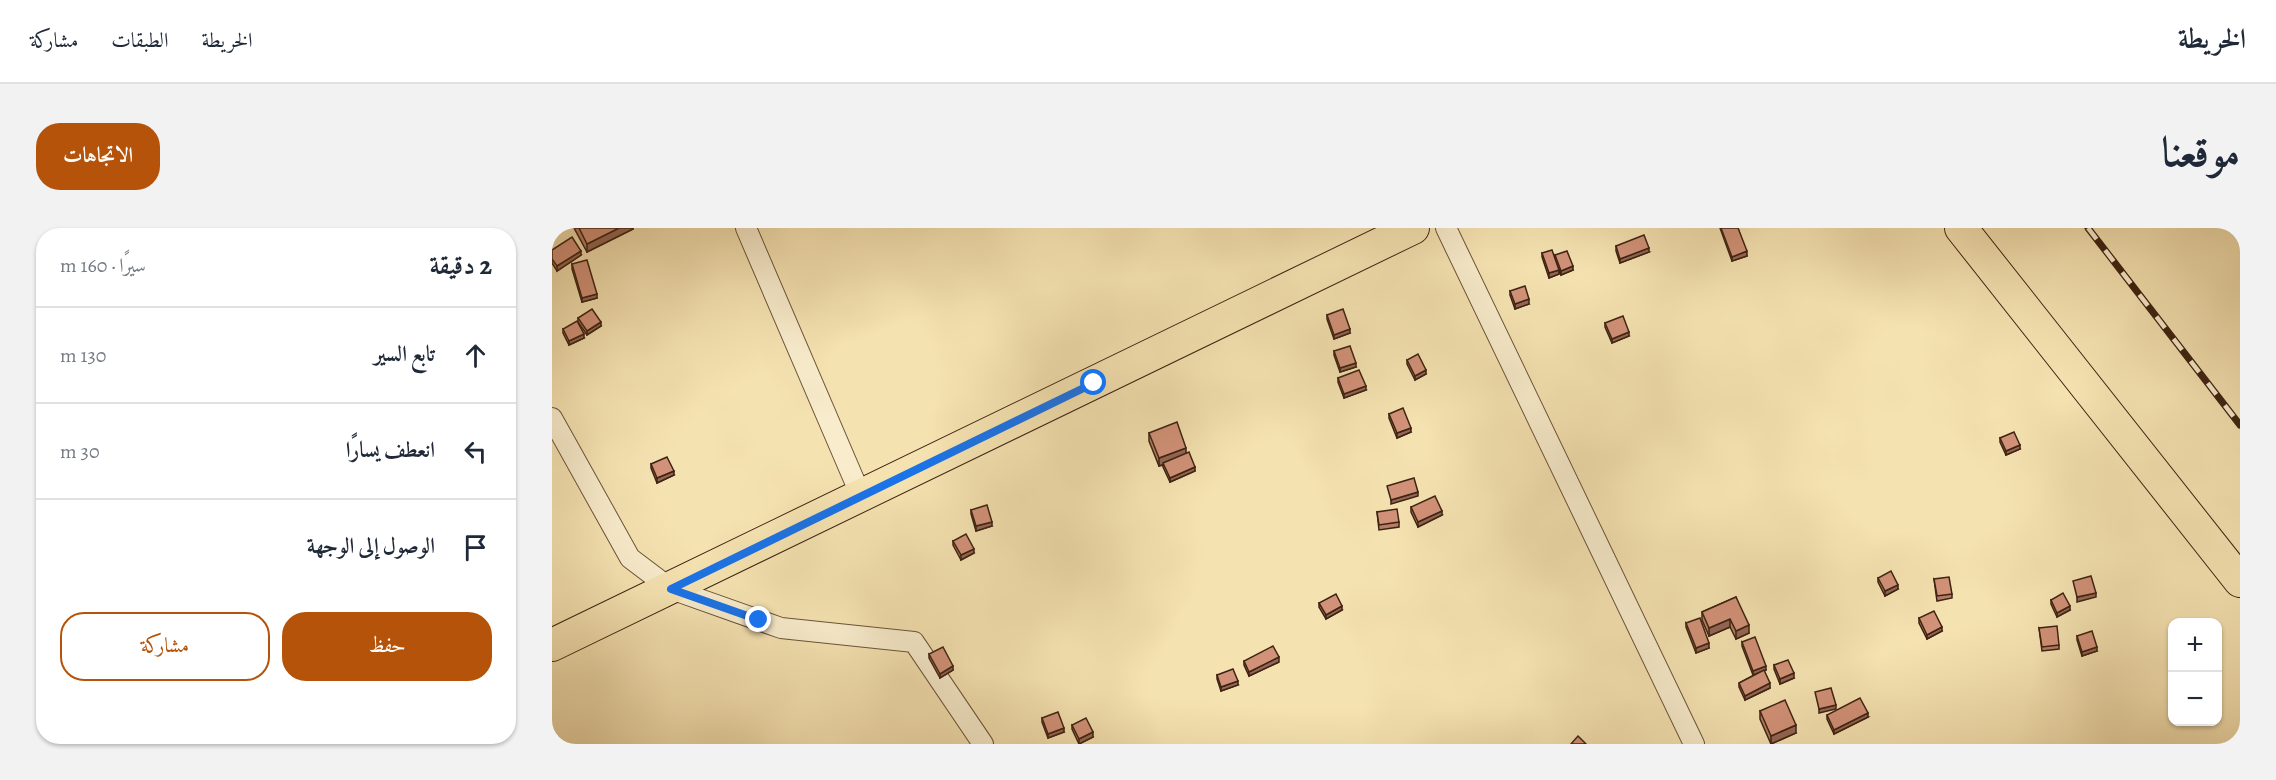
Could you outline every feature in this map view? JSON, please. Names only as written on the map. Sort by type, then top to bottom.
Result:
[{"type":"main road","points":[[552,645],[1413,228]]},
{"type":"main road","points":[[1961,228],[2240,581]]},
{"type":"street","points":[[746,228],[861,496]]},
{"type":"street","points":[[1446,228],[1694,744]]},
{"type":"street","points":[[552,418],[630,558],[671,589],[781,628],[914,642],[983,744]]},
{"type":"building","points":[[579,228],[619,228],[587,244]]},
{"type":"building","points":[[1721,228],[1738,228],[1747,251],[1732,257]]},
{"type":"building","points":[[1644,235],[1649,248],[1620,259],[1616,246]]},
{"type":"building","points":[[572,237],[581,251],[557,266],[552,259],[552,250]]},
{"type":"building","points":[[1552,250],[1559,270],[1549,273],[1542,253]]},
{"type":"building","points":[[1567,251],[1573,266],[1561,271],[1555,255]]},
{"type":"building","points":[[587,260],[597,294],[582,298],[572,264]]},
{"type":"building","points":[[1525,286],[1529,299],[1515,304],[1510,291]]},
{"type":"building","points":[[592,309],[601,322],[587,331],[578,318]]},
{"type":"building","points":[[1343,309],[1350,329],[1334,335],[1327,315]]},
{"type":"building","points":[[1623,316],[1629,332],[1612,339],[1605,323]]},
{"type":"building","points":[[577,321],[584,334],[569,341],[563,329]]},
{"type":"building","points":[[1350,346],[1356,363],[1340,368],[1334,351]]},
{"type":"building","points":[[1418,354],[1426,370],[1415,376],[1407,360]]},
{"type":"building","points":[[1359,370],[1366,386],[1344,394],[1338,378]]},
{"type":"building","points":[[1403,408],[1411,428],[1397,433],[1389,414]]},
{"type":"building","points":[[1177,422],[1186,448],[1159,458],[1149,433]]},
{"type":"building","points":[[2014,432],[2020,445],[2006,451],[2000,438]]},
{"type":"building","points":[[1189,452],[1195,467],[1170,478],[1163,463]]},
{"type":"building","points":[[667,457],[674,471],[657,478],[651,464]]},
{"type":"building","points":[[1414,478],[1418,492],[1391,500],[1387,486]]},
{"type":"building","points":[[1435,496],[1442,511],[1418,522],[1411,507]]},
{"type":"building","points":[[987,505],[992,522],[976,526],[971,510]]},
{"type":"building","points":[[1397,509],[1399,522],[1379,525],[1377,512]]},
{"type":"building","points":[[966,534],[974,549],[961,555],[953,541]]},
{"type":"building","points":[[1891,571],[1898,585],[1885,591],[1878,578]]},
{"type":"building","points":[[2091,576],[2096,593],[2077,597],[2073,581]]},
{"type":"building","points":[[1949,577],[1952,594],[1937,596],[1934,579]]},
{"type":"building","points":[[2063,593],[2070,606],[2057,613],[2051,600]]},
{"type":"building","points":[[1336,594],[1342,606],[1326,615],[1319,603]]},
{"type":"building","points":[[1736,597],[1749,625],[1736,631],[1730,619],[1709,628],[1702,612]]},
{"type":"building","points":[[1934,611],[1942,627],[1927,635],[1919,618]]},
{"type":"building","points":[[1700,618],[1709,643],[1696,648],[1686,623]]},
{"type":"building","points":[[2057,626],[2059,645],[2042,647],[2039,628]]},
{"type":"building","points":[[2092,631],[2097,647],[2082,652],[2077,636]]},
{"type":"building","points":[[1755,637],[1766,666],[1753,671],[1742,642]]},
{"type":"building","points":[[1273,646],[1279,657],[1249,672],[1244,661]]},
{"type":"building","points":[[943,647],[953,666],[940,674],[929,654]]},
{"type":"building","points":[[1788,660],[1794,673],[1780,679],[1774,665]]},
{"type":"building","points":[[1233,669],[1238,681],[1221,687],[1217,675]]},
{"type":"building","points":[[1764,670],[1770,683],[1745,696],[1739,683]]},
{"type":"building","points":[[1831,688],[1836,705],[1819,709],[1815,692]]},
{"type":"building","points":[[1860,698],[1868,713],[1834,730],[1827,715]]},
{"type":"building","points":[[1785,700],[1796,725],[1771,736],[1760,711]]},
{"type":"building","points":[[1058,712],[1064,728],[1048,734],[1042,718]]},
{"type":"building","points":[[1086,718],[1093,732],[1079,739],[1072,725]]},
{"type":"building","points":[[1578,736],[1586,744],[1571,744]]},
{"type":"railway","points":[[2088,228],[2240,425]]},
{"type":"route","points":[[759,620],[671,589],[1094,383]]}]
